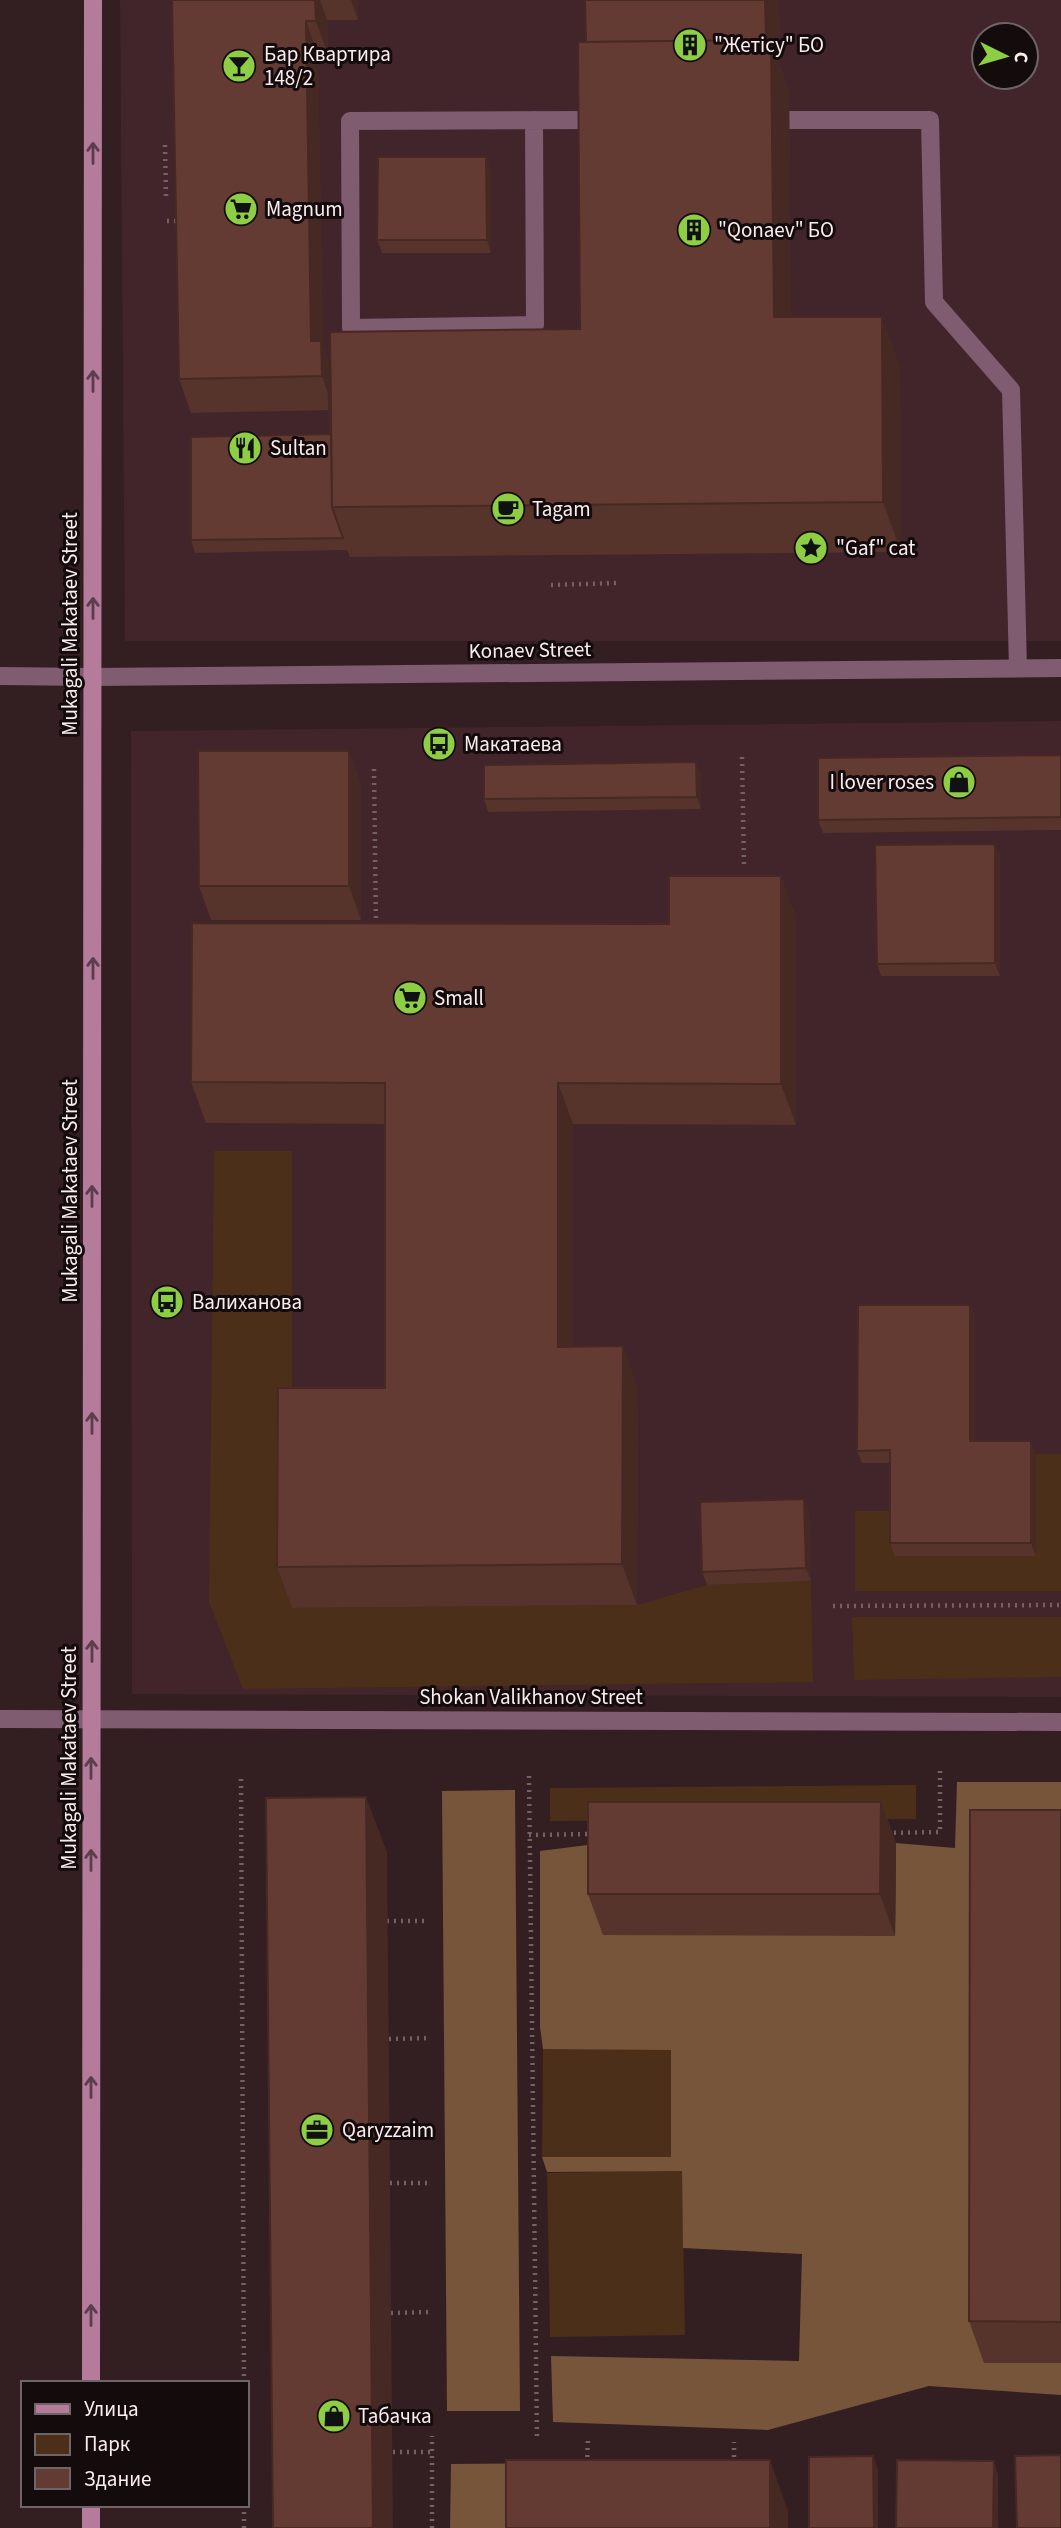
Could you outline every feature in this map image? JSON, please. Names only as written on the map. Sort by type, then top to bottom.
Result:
[{"type":"main road","name":"Mukagali Makataev Street","points":[[91,2381],[93,0]]},
{"type":"main road","points":[[91,2507],[91,2528]]},
{"type":"street","points":[[534,120],[535,326],[351,328],[350,121],[534,120],[616,120]]},
{"type":"street","points":[[752,120],[930,120],[934,302],[1011,390],[1018,668]]},
{"type":"street","name":"Konaev Street","points":[[0,676],[1061,668]]},
{"type":"street","name":"Shokan Valikhanov Street","points":[[0,1719],[1061,1721]]},
{"type":"path","points":[[165,145],[166,197]]},
{"type":"path","points":[[167,222],[187,221]]},
{"type":"path","points":[[551,585],[617,583]]},
{"type":"path","points":[[742,757],[744,865]]},
{"type":"path","points":[[374,769],[376,931]]},
{"type":"path","points":[[833,1606],[1061,1605]]},
{"type":"path","points":[[885,1833],[940,1832],[940,1771]]},
{"type":"path","points":[[529,1776],[537,2438]]},
{"type":"path","points":[[241,1779],[244,2381]]},
{"type":"path","points":[[529,1835],[594,1835]]},
{"type":"path","points":[[387,1921],[429,1921]]},
{"type":"path","points":[[388,2039],[430,2038]]},
{"type":"path","points":[[390,2183],[431,2183]]},
{"type":"path","points":[[391,2312],[431,2312]]},
{"type":"path","points":[[432,2436],[432,2528]]},
{"type":"path","points":[[587,2475],[588,2439]]},
{"type":"path","points":[[734,2442],[734,2469]]},
{"type":"path","points":[[393,2452],[432,2452]]},
{"type":"path","points":[[244,2507],[244,2528]]},
{"type":"shaded area","points":[[120,0],[1061,0],[1061,641],[125,641]]},
{"type":"shaded area","points":[[1061,721],[1061,1697],[132,1694],[131,731]]},
{"type":"shaded area","points":[[957,1782],[1061,1782],[1061,1852],[984,2362],[1061,2363],[1061,2395],[929,2386],[768,2430],[553,2422],[551,2356],[799,2361],[802,2254],[683,2248],[682,2171],[547,2172],[542,2157],[671,2157],[671,2050],[543,2049],[540,2027],[540,1851],[603,1843],[895,1935],[896,1843],[955,1848]]},
{"type":"shaded area","points":[[515,1790],[520,2411],[447,2411],[442,1791]]},
{"type":"shaded area","points":[[566,2463],[524,2528],[450,2528],[451,2464]]},
{"type":"green space","points":[[214,1151],[292,1151],[292,1608],[637,1605],[707,1585],[811,1581],[813,1682],[243,1689],[209,1602]]},
{"type":"green space","points":[[1036,1454],[1061,1454],[1061,1591],[855,1591],[855,1511],[895,1511],[1036,1556]]},
{"type":"green space","points":[[852,1617],[1061,1617],[1061,1677],[854,1680]]},
{"type":"green space","points":[[916,1785],[916,1819],[550,1821],[550,1788]]},
{"type":"green space","points":[[543,2049],[671,2049],[671,2157],[542,2157]]},
{"type":"green space","points":[[682,2170],[685,2335],[550,2337],[547,2173]]},
{"type":"building","points":[[172,0],[315,0],[316,21],[306,21],[311,341],[321,341],[322,376],[179,379]]},
{"type":"building","points":[[585,0],[765,0],[766,41],[586,42]]},
{"type":"building","name":"\"Qonaev\" БО","points":[[771,40],[774,317],[882,317],[883,502],[332,507],[330,332],[580,329],[578,42]]},
{"type":"building","points":[[378,157],[486,157],[487,240],[377,240]]},
{"type":"building","points":[[330,370],[332,507],[343,538],[191,540],[191,437],[330,434]]},
{"type":"building","points":[[198,751],[349,751],[349,886],[199,886]]},
{"type":"building","points":[[1061,755],[1061,817],[818,820],[818,758]]},
{"type":"building","points":[[696,762],[697,797],[484,799],[484,765]]},
{"type":"building","points":[[995,844],[995,963],[877,964],[875,845]]},
{"type":"building","points":[[669,876],[781,876],[781,1084],[558,1083],[558,1347],[623,1346],[622,1564],[277,1567],[278,1388],[385,1388],[385,1083],[191,1082],[192,923],[669,924]]},
{"type":"building","points":[[858,1305],[970,1305],[970,1441],[1031,1441],[1031,1543],[890,1543],[890,1450],[857,1451]]},
{"type":"building","points":[[804,1499],[806,1568],[702,1572],[700,1502]]},
{"type":"building","points":[[366,1797],[373,2528],[273,2528],[266,1798]]},
{"type":"building","points":[[588,1802],[881,1802],[880,1894],[588,1894]]},
{"type":"building","points":[[970,1810],[1061,1810],[1061,2322],[969,2321]]},
{"type":"building","points":[[1061,2455],[1061,2528],[1017,2528],[1015,2456]]},
{"type":"building","points":[[873,2456],[874,2528],[809,2528],[809,2457]]},
{"type":"building","points":[[506,2460],[770,2460],[770,2528],[506,2528]]},
{"type":"building","points":[[897,2460],[994,2461],[993,2528],[896,2528]]},
{"type":"place","name":"\"Жетісу\" БО","points":[[690,45]]},
{"type":"place","name":"Бар Квартира 148/2","points":[[239,66]]},
{"type":"place","name":"Magnum","points":[[241,209]]},
{"type":"place","name":"\"Qonaev\" БО","points":[[694,230]]},
{"type":"place","name":"Sultan","points":[[245,448]]},
{"type":"place","name":"Tagam","points":[[508,509]]},
{"type":"place","name":"\"Gaf\" cat","points":[[811,548]]},
{"type":"place","name":"Макатаева","points":[[439,744]]},
{"type":"place","name":"I lover roses","points":[[959,782]]},
{"type":"place","name":"Small","points":[[410,998]]},
{"type":"place","name":"Валиханова","points":[[167,1302]]},
{"type":"place","name":"Qaryzzaim","points":[[317,2130]]},
{"type":"place","name":"Табачка","points":[[334,2416]]}]
